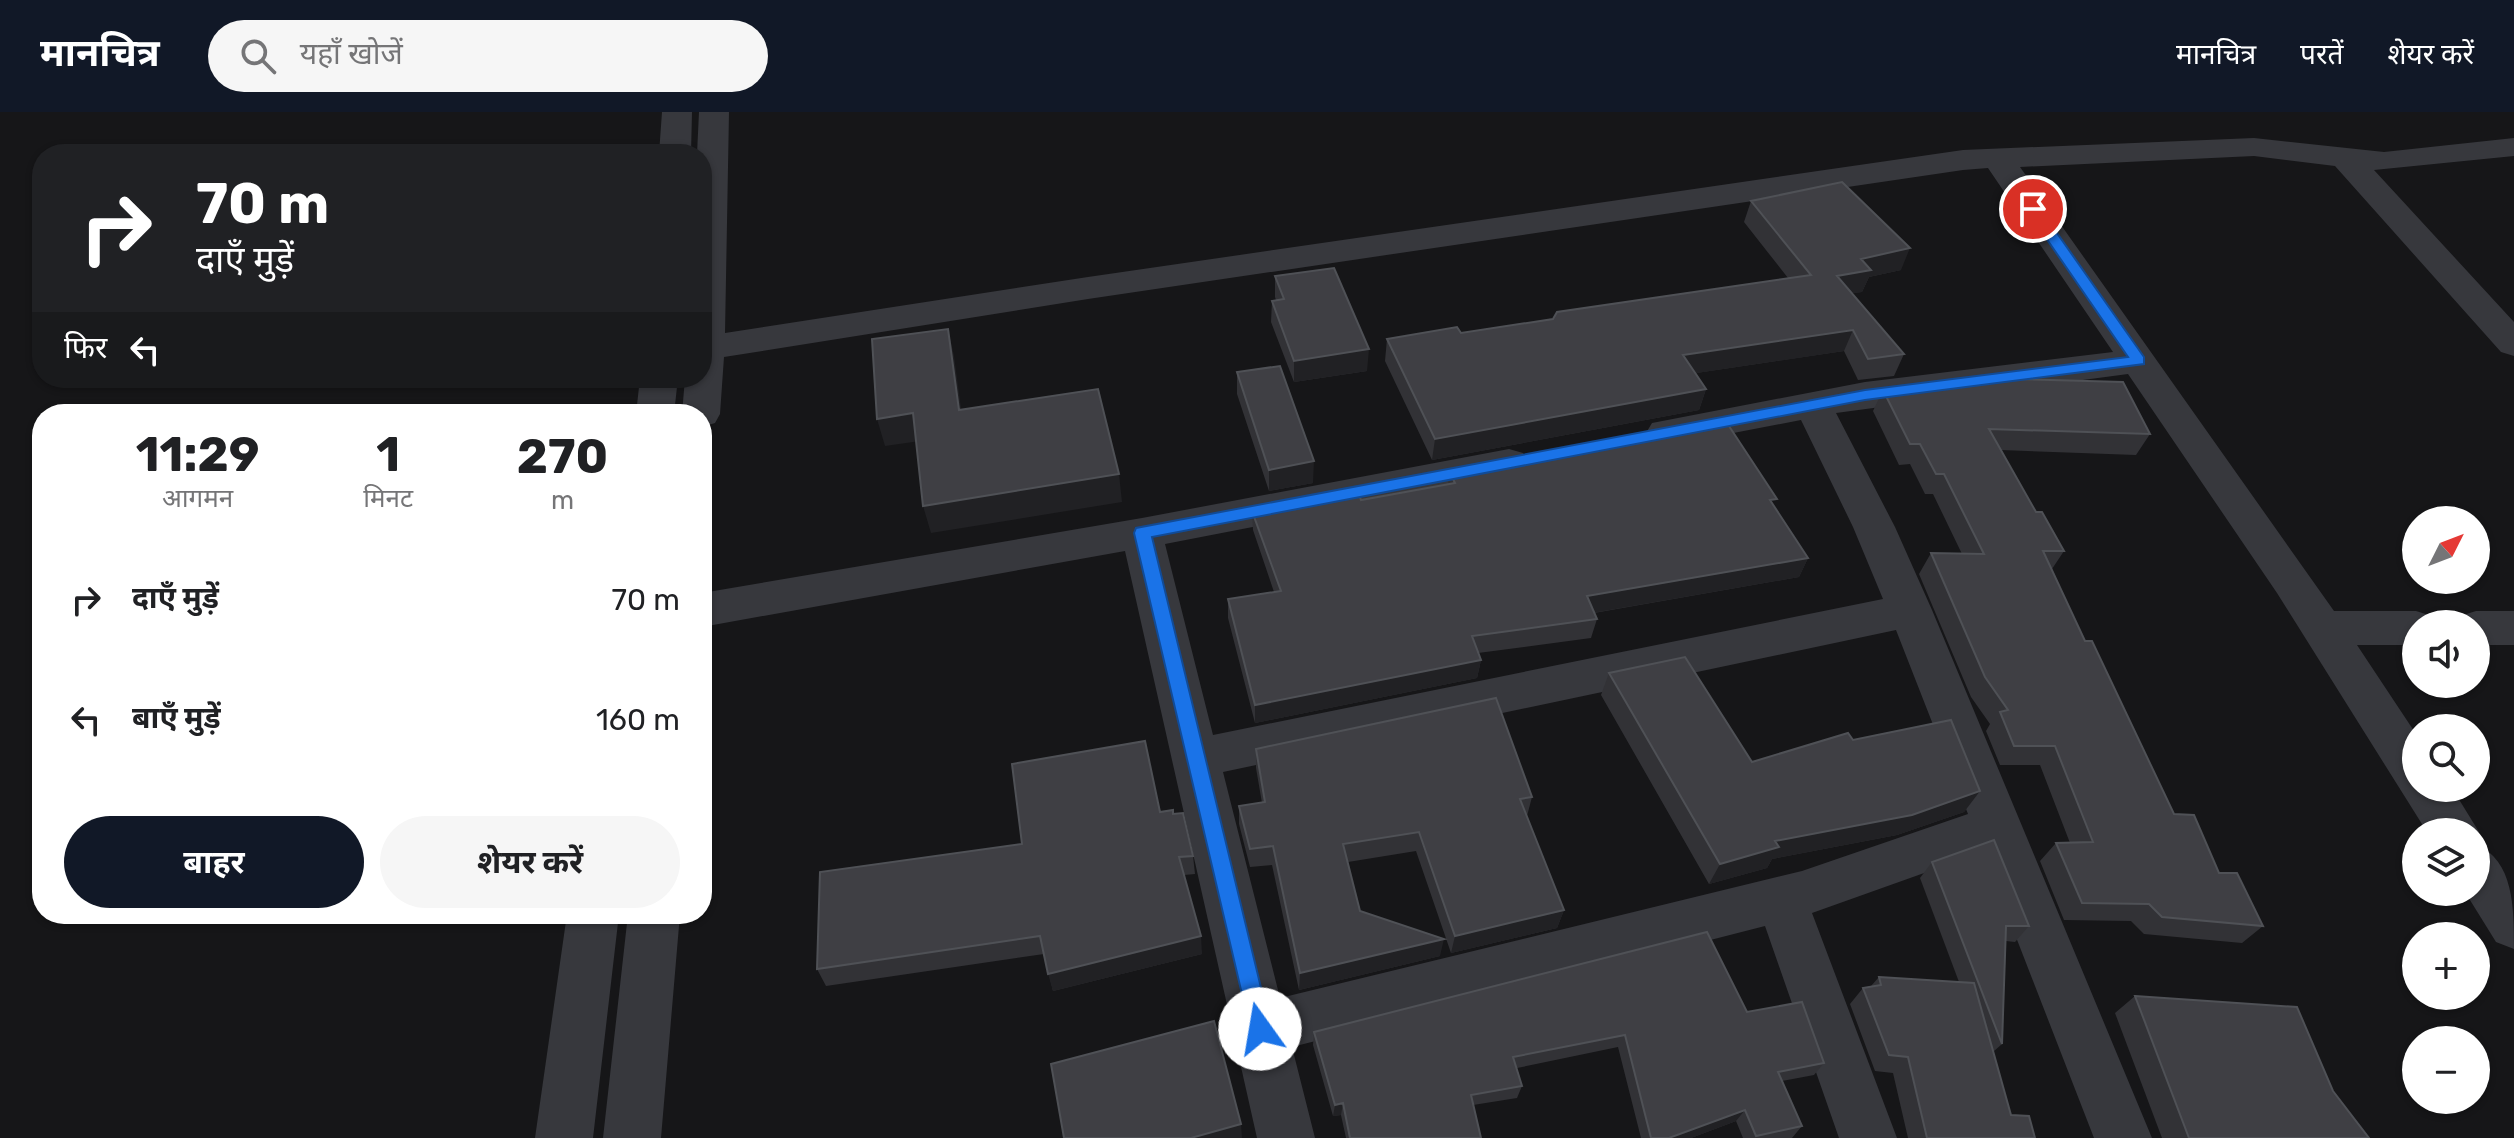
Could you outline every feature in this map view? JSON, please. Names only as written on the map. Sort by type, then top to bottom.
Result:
[{"type":"street","points":[[675,144],[677,112]]},
{"type":"street","points":[[712,159],[714,112]]},
{"type":"street","points":[[712,348],[1088,288],[1963,160],[2254,147],[2384,162],[2514,147]]},
{"type":"street","points":[[2345,158],[2507,327]]},
{"type":"street","points":[[1998,159],[2321,628],[2402,752]]},
{"type":"street","points":[[1626,440],[1865,395],[2138,361]]},
{"type":"street","points":[[1813,405],[1874,527],[1910,610],[2123,1138]]},
{"type":"street","points":[[712,608],[1142,533],[1548,455]]},
{"type":"street","points":[[1142,533],[1286,1138]]},
{"type":"street","points":[[1196,758],[1910,610]]},
{"type":"street","points":[[2321,628],[2402,628]]},
{"type":"street","points":[[2490,628],[2514,628]]},
{"type":"street","points":[[1260,1029],[1781,899],[1998,825]]},
{"type":"street","points":[[2490,888],[2514,925]]},
{"type":"street","points":[[1781,899],[1865,1137]]},
{"type":"street","points":[[564,1138],[592,924]]},
{"type":"street","points":[[632,1138],[653,924]]},
{"type":"building","points":[[1842,182],[1910,248],[1861,259],[1871,270],[1837,276],[1904,354],[1868,359],[1853,330],[1683,355],[1706,389],[1435,439],[1387,339],[1457,327],[1461,333],[1553,319],[1557,312],[1811,275],[1751,201]]},
{"type":"building","points":[[1334,268],[1369,349],[1294,361],[1272,301],[1284,299],[1275,276]]},
{"type":"building","points":[[948,329],[959,410],[1098,389],[1119,474],[923,506],[913,413],[877,419],[872,339]]},
{"type":"building","points":[[1280,366],[1314,461],[1269,470],[1237,372]]},
{"type":"building","points":[[1978,378],[2123,382],[2150,434],[1989,429],[2036,512],[2042,512],[2064,551],[2043,551],[2085,641],[2092,641],[2174,814],[2194,815],[2219,873],[2237,873],[2263,926],[2162,917],[2149,904],[2082,903],[2056,843],[2093,842],[2055,746],[2014,746],[2000,712],[2008,710],[1985,677],[1931,553],[1984,554],[1944,474],[1936,474],[1920,444],[1910,444],[1883,390]]},
{"type":"building","points":[[1725,420],[1777,499],[1770,500],[1808,558],[1587,596],[1597,619],[1472,636],[1481,660],[1255,705],[1228,599],[1281,591],[1252,511],[1326,496],[1358,492],[1361,500],[1455,483],[1450,473]]},
{"type":"building","points":[[1685,657],[1752,762],[1848,733],[1853,740],[1951,720],[1980,791],[1912,815],[1775,841],[1779,847],[1720,864],[1609,673]]},
{"type":"building","points":[[1496,698],[1532,797],[1520,799],[1564,910],[1455,936],[1419,832],[1343,844],[1360,911],[1444,939],[1300,973],[1273,846],[1250,849],[1239,806],[1265,802],[1256,749]]},
{"type":"building","points":[[1145,741],[1160,812],[1173,810],[1173,814],[1183,813],[1193,856],[1179,857],[1201,936],[1048,974],[1040,936],[817,969],[820,872],[1022,844],[1012,764]]},
{"type":"building","points":[[1994,840],[2029,926],[2006,926],[2002,1044],[1932,862]]},
{"type":"building","points":[[1707,932],[1747,1012],[1802,1002],[1824,1063],[1778,1072],[1802,1126],[1756,1136],[1745,1110],[1669,1138],[1651,1138],[1625,1035],[1513,1057],[1522,1086],[1471,1095],[1481,1138],[1350,1138],[1343,1103],[1335,1105],[1314,1032]]},
{"type":"building","points":[[1879,977],[1974,983],[2011,1115],[2029,1116],[2035,1138],[1927,1138],[1908,1057],[1889,1055],[1863,988],[1881,985]]},
{"type":"building","points":[[2135,996],[2297,1007],[2333,1091],[2369,1138],[2189,1138]]},
{"type":"building","points":[[1214,1021],[1241,1124],[1191,1138],[1064,1138],[1051,1064]]},
{"type":"route","points":[[1260,1029],[1142,533],[1865,395],[2138,361],[2033,209]]}]
